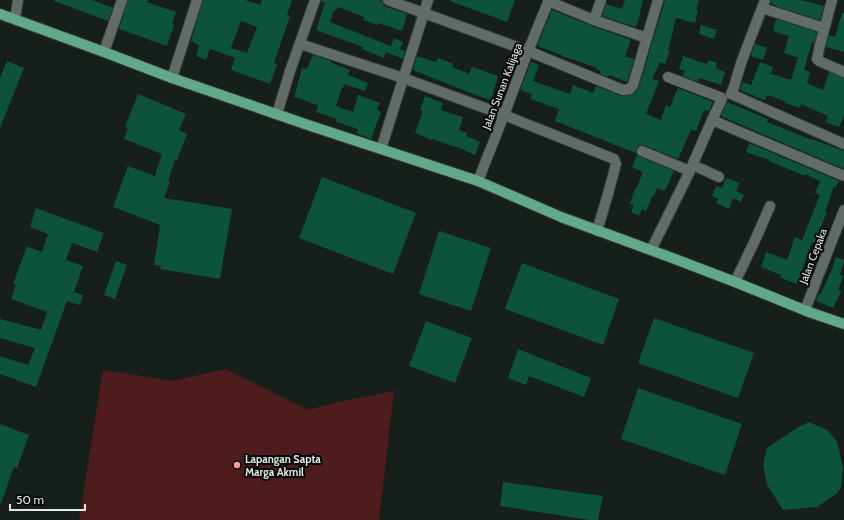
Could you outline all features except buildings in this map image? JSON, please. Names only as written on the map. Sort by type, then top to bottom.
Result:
[{"type":"main road","points":[[0,14],[172,78],[478,181],[561,218],[651,250],[844,324]]},
{"type":"street","points":[[15,19],[18,0]]},
{"type":"street","points":[[104,52],[122,0]]},
{"type":"street","points":[[172,78],[197,0]]},
{"type":"street","points":[[277,114],[315,0]]},
{"type":"street","points":[[388,0],[528,51],[623,90],[630,89],[633,85],[658,0]]},
{"type":"street","points":[[381,149],[428,0]]},
{"type":"street","points":[[594,20],[601,0]]},
{"type":"street","points":[[832,0],[817,56],[818,60],[844,72]]},
{"type":"street","points":[[548,1],[594,20],[647,38]]},
{"type":"street","name":"Jalan Sunan Kalijaga","points":[[478,181],[548,1]]},
{"type":"street","points":[[824,28],[764,4],[741,62],[731,94],[844,144]]},
{"type":"street","points":[[300,44],[403,78],[504,115],[614,159],[616,164],[597,231]]},
{"type":"street","points":[[651,250],[722,101],[722,98],[668,77]]},
{"type":"street","points":[[712,120],[844,176]]},
{"type":"street","points":[[642,151],[719,177]]},
{"type":"street","points":[[735,282],[770,206]]},
{"type":"street","name":"Jalan Cepaka","points":[[805,310],[844,210]]},
{"type":"shaded area","name":"Lapangan Sapta Marga Akmil","points":[[226,369],[308,410],[394,391],[379,520],[79,520],[103,370],[172,381]]},
{"type":"place","name":"Lapangan Sapta Marga Akmil","points":[[237,465]]}]
